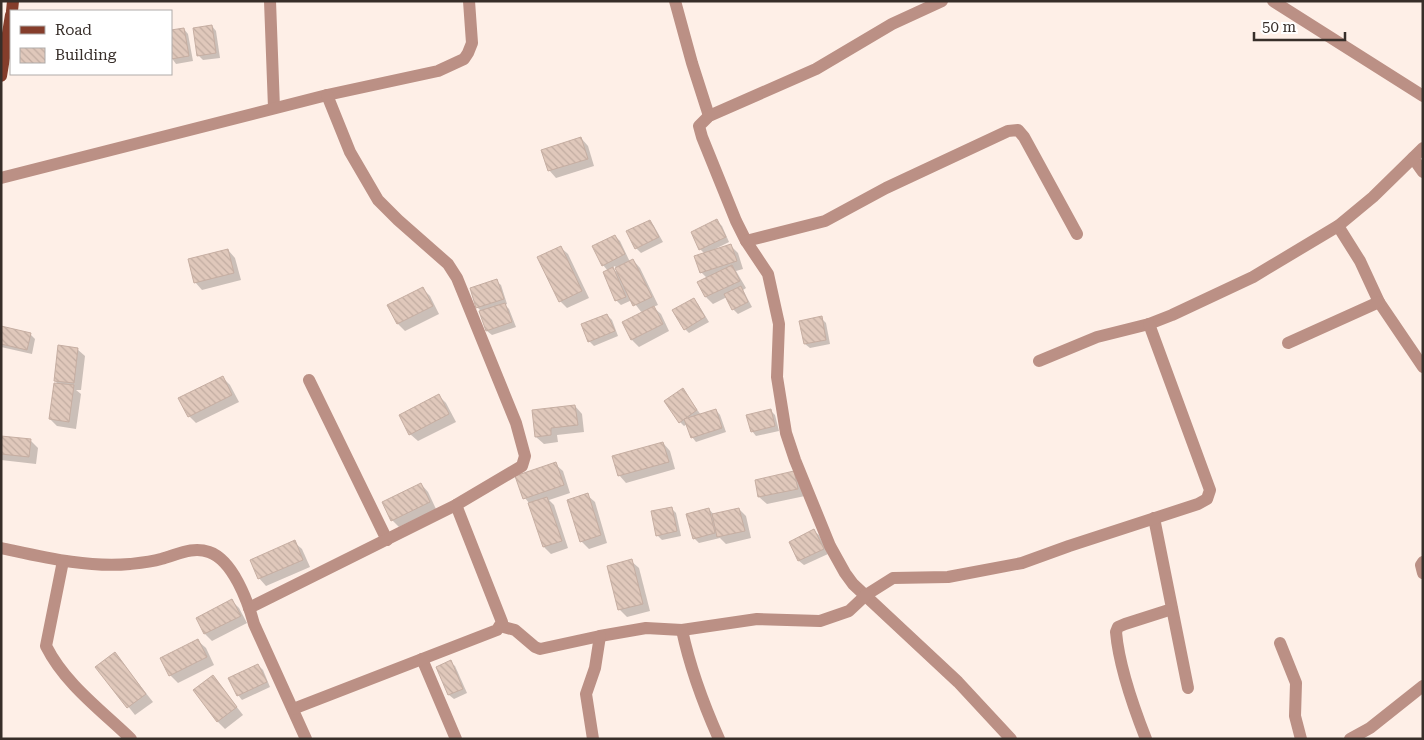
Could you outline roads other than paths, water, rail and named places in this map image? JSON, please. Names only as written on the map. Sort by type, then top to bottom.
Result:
[{"type":"main road","points":[[1,76],[10,21]]},
{"type":"street","points":[[270,1],[274,108]]},
{"type":"street","points":[[1,178],[327,95],[438,71],[464,59],[472,43],[469,1]]},
{"type":"street","points":[[675,1],[709,116]]},
{"type":"street","points":[[942,1],[892,24],[816,69],[709,116],[699,126],[736,221],[746,241],[768,274],[779,324],[777,376],[786,433],[830,546],[853,584],[958,682],[1011,739]]},
{"type":"street","points":[[1273,1],[1420,89]]},
{"type":"street","points":[[250,608],[456,505],[522,466],[525,456],[516,423],[457,278],[448,264],[378,200],[350,152],[327,95]]},
{"type":"street","points":[[746,241],[825,221],[886,188],[1008,130],[1018,130],[1024,137],[1077,234]]},
{"type":"street","points":[[1039,361],[1097,337],[1149,324],[1172,315],[1253,277],[1338,226],[1373,196],[1423,148]]},
{"type":"street","points":[[1413,158],[1423,172]]},
{"type":"street","points":[[1338,226],[1360,261],[1380,302],[1423,367]]},
{"type":"street","points":[[1288,343],[1380,302]]},
{"type":"street","points":[[500,626],[521,633],[535,647],[540,648],[646,628],[682,630],[757,619],[820,620],[850,611],[866,595],[893,578],[948,577],[1022,563],[1198,504],[1207,499],[1210,490],[1149,324]]},
{"type":"street","points":[[310,380],[387,540]]},
{"type":"street","points":[[293,709],[497,630],[502,622],[456,505]]},
{"type":"street","points":[[1154,518],[1188,688]]},
{"type":"street","points":[[1,548],[62,561],[110,564],[130,564],[160,560],[193,549],[210,552],[221,559],[236,578],[250,608],[254,624],[306,739]]},
{"type":"street","points":[[62,561],[46,646],[64,674],[94,706],[131,739]]},
{"type":"street","points":[[1423,562],[1421,565],[1423,574]]},
{"type":"street","points":[[1146,739],[1122,662],[1116,632],[1124,624],[1172,609]]},
{"type":"street","points":[[682,630],[687,654],[718,739]]},
{"type":"street","points":[[593,739],[586,694],[595,668],[600,636]]},
{"type":"street","points":[[1280,643],[1296,683],[1295,716],[1301,739]]},
{"type":"street","points":[[422,659],[456,739]]},
{"type":"street","points":[[1350,739],[1373,734],[1423,686]]}]
